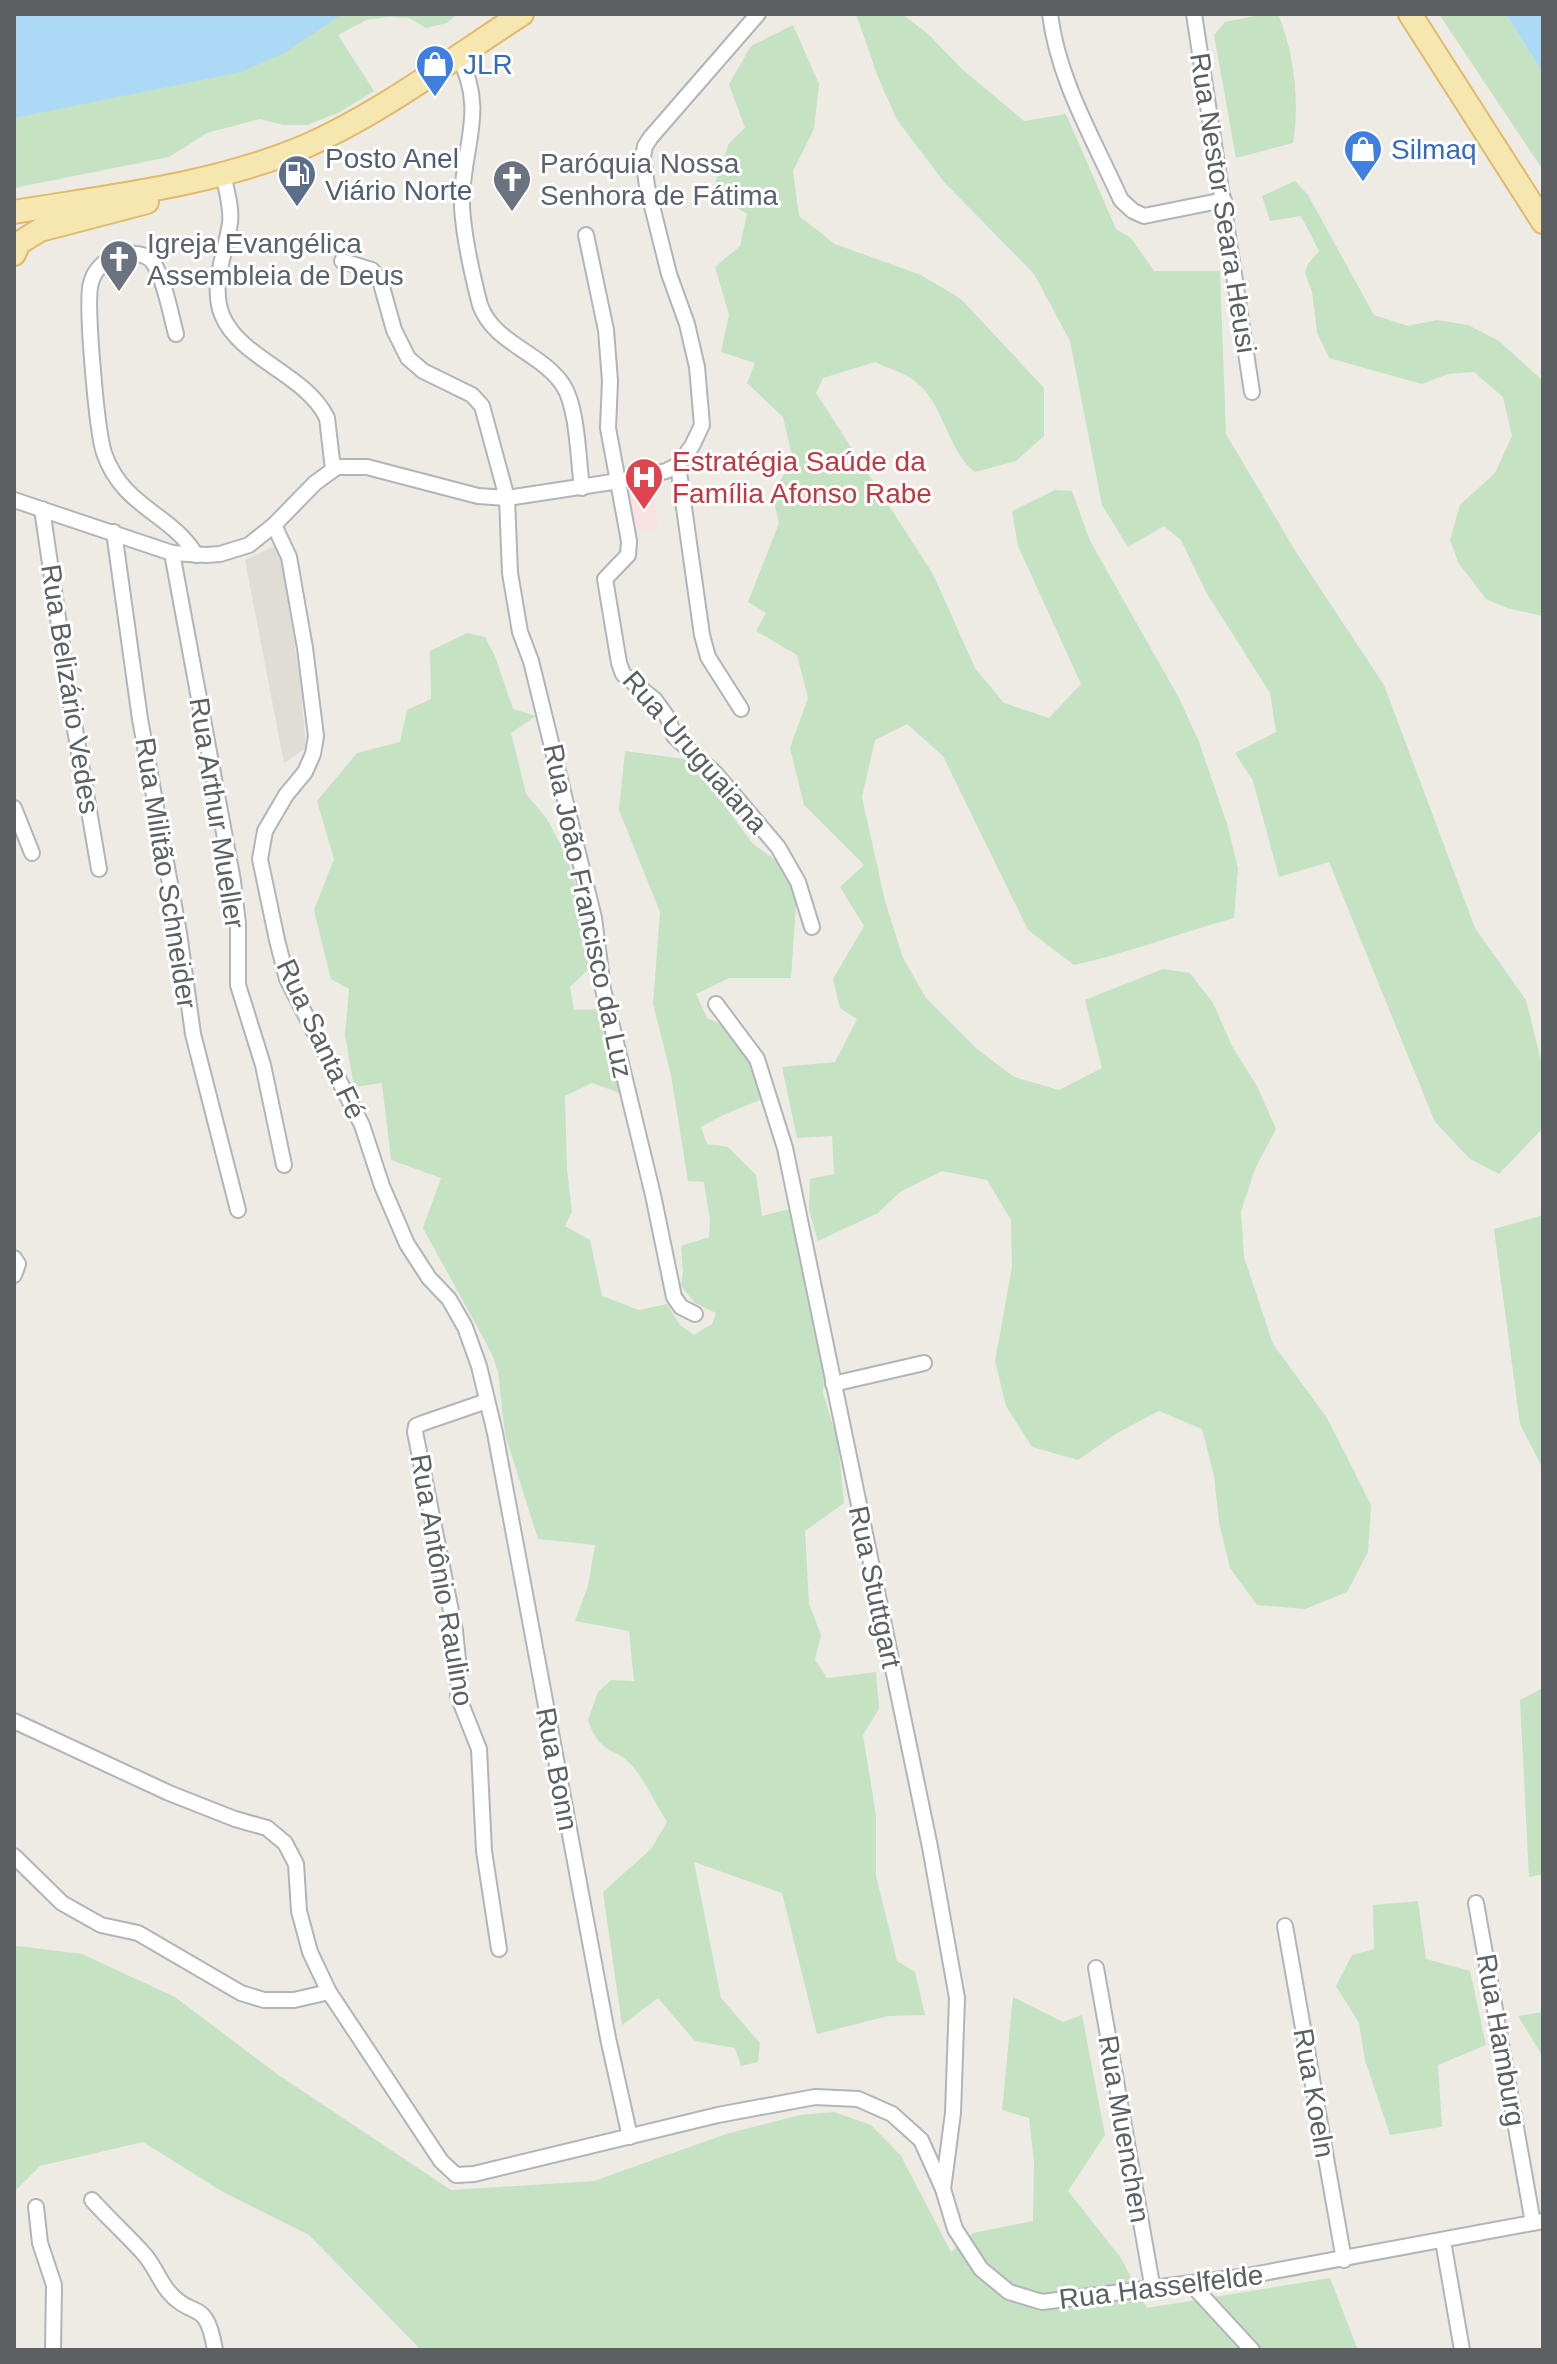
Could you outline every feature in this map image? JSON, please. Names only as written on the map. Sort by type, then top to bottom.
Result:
[{"type":"main road","points":[[14,212],[223,174],[304,146],[351,124],[522,14]]},
{"type":"main road","points":[[1410,14],[1543,222]]},
{"type":"main road","points":[[14,254],[19,243],[40,230],[157,199],[196,180]]},
{"type":"street","points":[[14,500],[172,553],[220,554],[240,549],[274,525],[315,483],[333,469],[347,465],[367,467],[478,496],[507,498],[617,482],[666,471],[678,465],[702,425],[697,367],[687,324],[669,274],[643,157],[651,137],[758,14]]},
{"type":"street","points":[[1050,14],[1054,43],[1064,73],[1121,200],[1144,216],[1224,200]]},
{"type":"street","name":"Rua Nestor Seara Heusi","points":[[1194,14],[1252,392]]},
{"type":"street","points":[[458,55],[466,69],[474,115],[462,209],[480,305],[485,320],[497,333],[538,361],[562,383],[569,397],[573,418],[582,488]]},
{"type":"street","points":[[223,174],[231,220],[219,284],[218,300],[222,316],[237,337],[293,380],[324,411],[333,469]]},
{"type":"street","points":[[586,235],[606,330],[610,381],[608,428],[617,482]]},
{"type":"street","points":[[176,334],[156,268],[148,258],[132,253],[109,259],[96,270],[88,299],[102,449],[113,476],[129,495],[189,543],[196,555]]},
{"type":"street","name":"Rua João Francisco da Luz","points":[[342,261],[372,270],[380,280],[394,330],[408,358],[423,371],[472,395],[482,406],[507,498],[510,573],[520,632],[531,661],[594,918],[603,989],[653,1195],[674,1297],[681,1307],[695,1314]]},
{"type":"street","points":[[678,465],[702,635],[708,657],[741,709]]},
{"type":"street","name":"Rua Uruguaiana","points":[[617,482],[629,541],[628,555],[605,579],[623,674],[655,700],[668,718],[674,736],[716,774],[778,847],[798,882],[812,927]]},
{"type":"street","name":"Rua Belizário Vedes","points":[[42,509],[99,869]]},
{"type":"street","name":"Rua Santa Fé","points":[[274,525],[289,557],[316,736],[305,772],[286,795],[265,831],[260,859],[277,940],[287,979],[362,1125],[382,1186],[407,1244],[429,1278],[449,1299],[465,1327],[487,1401]]},
{"type":"street","name":"Rua Militão Schneider","points":[[114,532],[140,719],[179,933],[193,1034],[238,1210]]},
{"type":"street","name":"Rua Arthur Mueller","points":[[172,553],[233,881],[238,924],[238,985],[263,1065],[284,1165]]},
{"type":"street","points":[[14,808],[32,853]]},
{"type":"street","name":"Rua Stuttgart","points":[[716,1004],[757,1059],[785,1148],[930,1847],[957,1998],[953,2113],[943,2189]]},
{"type":"street","points":[[14,1258],[18,1264],[14,1275]]},
{"type":"street","points":[[833,1384],[924,1363]]},
{"type":"street","name":"Rua Antônio Raulino","points":[[487,1401],[416,1426],[415,1432],[455,1631],[458,1696],[479,1749],[484,1851],[499,1949]]},
{"type":"street","name":"Rua Bonn","points":[[487,1401],[608,2038],[630,2137]]},
{"type":"street","points":[[14,1721],[169,1793],[267,1828],[285,1843],[296,1864],[299,1911],[310,1952],[329,1992],[294,2000],[264,2000],[241,1993],[138,1933],[101,1925],[62,1903],[14,1856]]},
{"type":"street","name":"Rua Hamburg","points":[[1476,1903],[1538,2222]]},
{"type":"street","name":"Rua Koeln","points":[[1285,1926],[1344,2260]]},
{"type":"street","name":"Rua Muenchen","points":[[1096,1968],[1153,2290]]},
{"type":"street","name":"Rua Hasselfelde","points":[[329,1992],[441,2161],[456,2175],[474,2174],[718,2115],[815,2097],[858,2099],[892,2114],[921,2140],[943,2189],[955,2229],[981,2269],[1009,2292],[1042,2302],[1192,2285],[1344,2260],[1538,2222]]},
{"type":"street","points":[[92,2200],[145,2255],[168,2292],[199,2310],[209,2321],[215,2350]]},
{"type":"street","points":[[36,2207],[40,2243],[54,2285],[53,2350]]},
{"type":"street","points":[[1443,2241],[1462,2350]]},
{"type":"street","points":[[1192,2285],[1252,2350]]},
{"type":"shaded area","name":"Estratégia Saúde da Família Afonso Rabe","points":[[652,489],[659,528],[635,532],[628,493]]},
{"type":"shaded area","points":[[279,544],[300,680],[306,748],[284,763],[245,560]]},
{"type":"green space","points":[[342,14],[455,16],[447,23],[426,28],[409,18],[366,20],[338,35],[374,91],[340,112],[307,125],[283,125],[260,119],[207,133],[169,157],[14,188],[14,118]]},
{"type":"green space","points":[[856,14],[902,14],[1024,121],[1066,114],[1116,229],[1131,238],[1154,271],[1220,271],[1226,434],[1296,552],[1384,685],[1475,928],[1526,1000],[1543,1068],[1543,1128],[1499,1174],[1470,1159],[1435,1122],[1329,862],[1279,877],[1253,781],[1235,753],[1276,732],[1270,693],[1206,592],[1181,540],[1164,526],[1128,547],[1102,505],[1070,341],[1034,274],[944,182],[897,120]]},
{"type":"green space","points":[[1278,14],[1292,61],[1296,94],[1293,143],[1236,158],[1214,35],[1225,22]]},
{"type":"green space","points":[[1439,14],[1506,14],[1543,73],[1543,170]]},
{"type":"green space","points":[[793,25],[819,84],[814,129],[793,171],[799,216],[835,244],[921,275],[961,299],[1044,388],[1044,436],[1016,461],[975,472],[959,453],[926,391],[902,373],[875,362],[823,378],[816,393],[933,574],[975,668],[1004,703],[1049,718],[1081,684],[1018,546],[1012,511],[1055,490],[1072,491],[1090,541],[1179,698],[1199,742],[1227,824],[1238,868],[1234,918],[1074,965],[1028,930],[943,756],[907,724],[875,740],[862,797],[885,901],[903,958],[926,998],[977,1049],[1014,1077],[1059,1090],[1102,1068],[1085,1000],[1163,969],[1190,973],[1213,1003],[1276,1129],[1255,1169],[1241,1211],[1244,1257],[1273,1344],[1327,1418],[1371,1505],[1368,1552],[1347,1592],[1305,1609],[1257,1605],[1230,1568],[1219,1522],[1214,1476],[1202,1429],[1159,1411],[1117,1433],[1078,1460],[1032,1447],[1006,1406],[995,1361],[1012,1267],[1011,1220],[987,1180],[942,1171],[900,1192],[878,1213],[818,1241],[809,1210],[810,1179],[834,1174],[832,1136],[797,1138],[782,1067],[835,1062],[857,1019],[840,1008],[833,979],[864,926],[840,887],[864,865],[804,805],[790,748],[808,698],[797,655],[756,631],[766,613],[748,602],[779,523],[772,495],[793,459],[783,417],[747,383],[755,363],[721,352],[729,315],[715,267],[740,246],[747,214],[712,192],[729,143],[745,128],[729,84],[751,46]]},
{"type":"green space","points":[[1295,181],[1308,195],[1374,315],[1408,326],[1437,320],[1468,325],[1499,341],[1543,381],[1543,616],[1507,608],[1486,599],[1458,562],[1450,540],[1460,505],[1495,473],[1512,436],[1503,397],[1474,372],[1448,374],[1422,384],[1329,358],[1317,332],[1312,292],[1305,273],[1319,251],[1301,216],[1270,221],[1262,196]]},
{"type":"green space","points":[[467,633],[485,637],[495,656],[513,709],[536,716],[511,733],[526,794],[547,819],[565,853],[586,915],[591,967],[570,987],[574,1010],[598,1009],[623,1094],[592,1083],[565,1096],[567,1169],[572,1212],[565,1226],[590,1240],[602,1296],[639,1310],[667,1304],[680,1325],[694,1335],[712,1324],[716,1313],[695,1303],[681,1286],[681,1246],[709,1237],[710,1220],[704,1182],[688,1181],[671,1075],[653,1004],[660,912],[619,810],[625,751],[685,759],[709,785],[753,844],[784,866],[796,904],[791,978],[729,978],[696,994],[707,1018],[731,1032],[747,1050],[767,1097],[701,1127],[707,1144],[728,1147],[756,1175],[762,1216],[790,1209],[799,1240],[807,1293],[825,1362],[823,1393],[838,1442],[844,1503],[805,1531],[809,1604],[821,1635],[815,1660],[827,1678],[876,1672],[879,1709],[863,1735],[876,1815],[876,1876],[897,1961],[915,1972],[925,2015],[888,2016],[817,2034],[782,1893],[694,1862],[721,1998],[760,2043],[758,2062],[741,2066],[735,2048],[695,2041],[658,1998],[622,2025],[603,1892],[651,1849],[667,1822],[634,1768],[603,1746],[588,1720],[598,1692],[611,1680],[634,1681],[629,1631],[575,1621],[588,1586],[595,1545],[538,1539],[505,1434],[498,1372],[492,1354],[423,1228],[441,1178],[391,1160],[382,1083],[354,1087],[345,1035],[349,989],[331,979],[314,910],[334,859],[317,801],[357,753],[400,742],[407,710],[431,699],[430,651]]},
{"type":"green space","points":[[1543,1213],[1543,1469],[1520,1424],[1494,1229]]},
{"type":"green space","points":[[1543,1688],[1543,1874],[1529,1877],[1520,1700]]},
{"type":"green space","points":[[1418,1901],[1426,1959],[1470,1971],[1486,2045],[1438,2065],[1442,2127],[1390,2135],[1365,2060],[1359,2023],[1336,1986],[1352,1955],[1374,1949],[1373,1905]]},
{"type":"green space","points":[[14,1947],[82,1954],[175,1997],[277,2074],[451,2190],[594,2181],[726,2134],[800,2115],[834,2112],[871,2125],[901,2156],[951,2252],[973,2233],[1033,2221],[1034,2162],[1029,2118],[1002,2110],[1013,1997],[1063,2022],[1082,2015],[1105,2135],[1068,2191],[1121,2258],[1147,2308],[1330,2278],[1358,2350],[421,2350],[309,2235],[223,2192],[143,2142],[40,2166],[14,2192]]},
{"type":"green space","points":[[1543,2012],[1543,2057],[1518,2016]]},
{"type":"water","points":[[14,14],[342,14],[284,53],[241,72],[14,118]]},
{"type":"water","points":[[1506,14],[1543,14],[1543,73]]},
{"type":"place","name":"JLR","points":[[435,98]]},
{"type":"place","name":"Silmaq","points":[[1363,183]]},
{"type":"place","name":"Posto Anel Viário Norte","points":[[297,208]]},
{"type":"place","name":"Paróquia Nossa Senhora de Fátima","points":[[512,213]]},
{"type":"place","name":"Igreja Evangélica Assembleia de Deus","points":[[119,293]]},
{"type":"place","name":"Estratégia Saúde da Família Afonso Rabe","points":[[644,511]]}]
